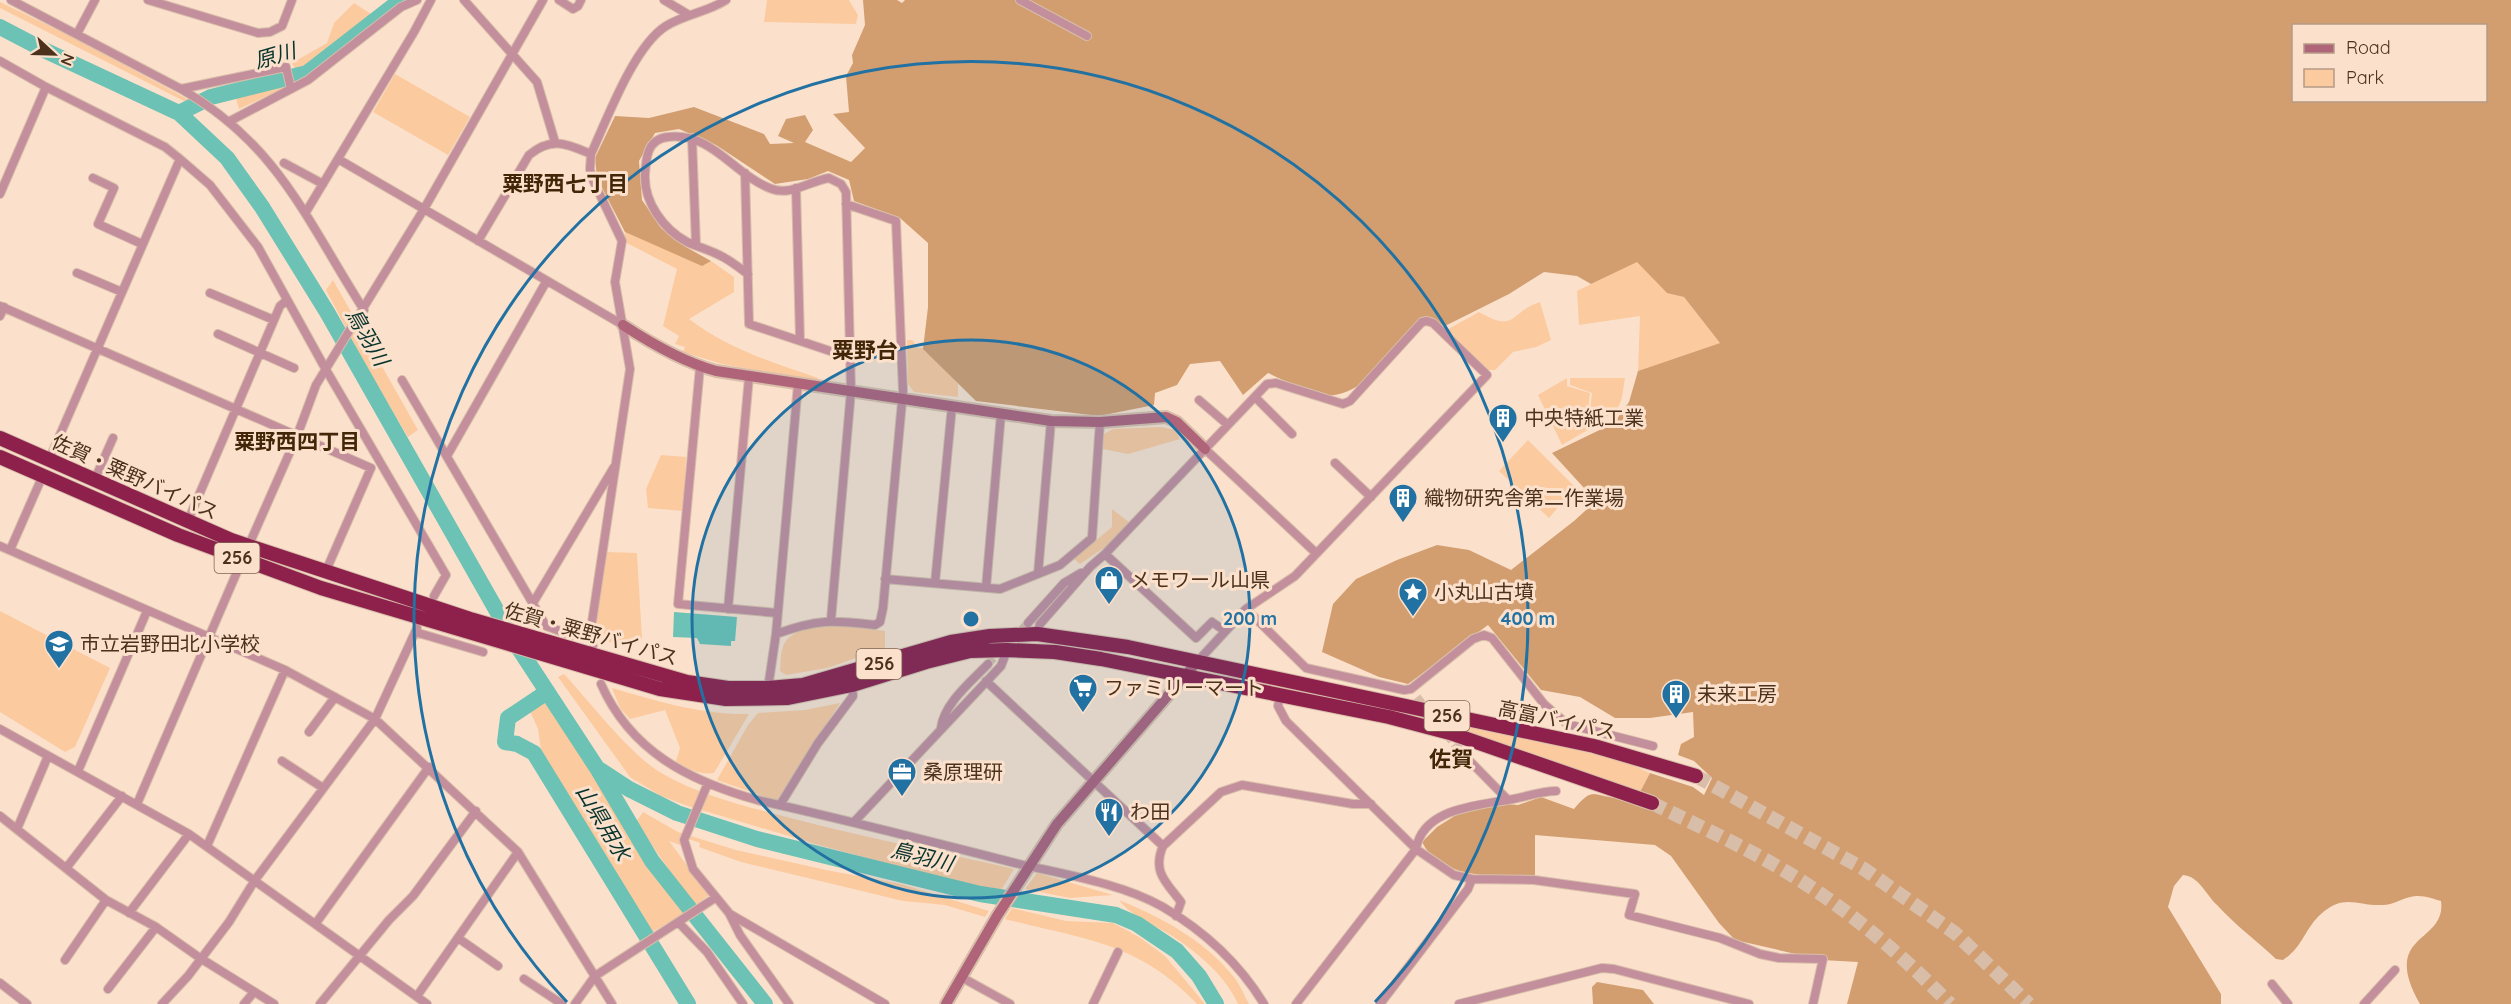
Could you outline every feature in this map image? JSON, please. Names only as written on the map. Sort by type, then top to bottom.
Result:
[{"type":"highway","name":"佐賀・粟野バイパス","points":[[0,438],[187,523],[325,573],[562,647],[687,682],[728,688],[803,685],[951,642],[990,636],[1037,634],[1128,647],[1196,663]]},
{"type":"highway","name":"佐賀・粟野バイパス","points":[[0,457],[242,560],[321,588],[660,689],[726,699],[788,698],[852,685],[970,651],[1007,650],[1055,652],[1186,676]]},
{"type":"highway","name":"高富バイパス","points":[[1196,663],[1594,746],[1696,776]]},
{"type":"highway","name":"高富バイパス","points":[[1186,676],[1389,717],[1450,734],[1652,803]]},
{"type":"street","points":[[11,0],[181,89],[230,121],[275,168],[306,212],[362,313]]},
{"type":"street","points":[[77,34],[95,0]]},
{"type":"street","points":[[148,0],[258,33],[270,32],[282,26],[292,0]]},
{"type":"street","points":[[230,121],[290,86],[308,80],[401,7],[417,0]]},
{"type":"street","points":[[306,212],[431,0]]},
{"type":"street","points":[[464,0],[540,88],[555,142]]},
{"type":"street","points":[[137,804],[297,436],[316,384],[362,313],[424,209],[543,0]]},
{"type":"street","points":[[558,0],[573,9],[581,0]]},
{"type":"street","points":[[664,0],[689,15]]},
{"type":"street","points":[[593,645],[591,634],[630,369],[615,282],[622,241],[592,178],[591,154],[637,58],[664,27],[726,0]]},
{"type":"street","points":[[1020,0],[1087,36]]},
{"type":"street","points":[[0,61],[165,147],[210,184],[258,247],[447,575],[434,597]]},
{"type":"street","points":[[181,89],[285,67],[290,86]]},
{"type":"street","points":[[0,194],[46,87]]},
{"type":"street","points":[[747,274],[723,256],[686,241],[663,223],[652,207],[645,182],[646,156],[653,142],[662,137],[680,135],[692,138],[707,144],[745,173],[771,189],[784,192],[829,178],[841,184],[846,192],[851,391],[831,620]]},
{"type":"street","points":[[692,138],[696,245]]},
{"type":"street","points":[[478,241],[529,155],[537,148],[555,142],[591,154]]},
{"type":"street","points":[[49,461],[180,159]]},
{"type":"street","points":[[339,159],[647,341],[700,367],[749,377],[1051,421],[1100,422],[1166,417],[1177,422],[1316,553]]},
{"type":"street","points":[[284,163],[323,184]]},
{"type":"street","points":[[745,173],[749,324],[851,358]]},
{"type":"street","points":[[93,178],[114,188],[98,224],[142,244]]},
{"type":"street","points":[[796,188],[800,340]]},
{"type":"street","points":[[776,634],[806,623],[831,620],[875,625],[880,622],[902,398],[896,221],[846,204]]},
{"type":"street","points":[[77,273],[122,292]]},
{"type":"street","points":[[447,456],[546,282]]},
{"type":"street","points":[[210,293],[274,320]]},
{"type":"street","points":[[187,523],[280,306],[287,300]]},
{"type":"street","points":[[0,316],[2,307],[371,468],[385,468]]},
{"type":"street","points":[[946,1004],[1028,868],[1058,824],[1093,782],[1246,609],[1295,576],[1487,375],[1427,321],[1422,322],[1350,401],[1343,404],[1271,383],[1090,567],[1040,624],[1037,634]]},
{"type":"street","points":[[218,334],[294,368]]},
{"type":"street","points":[[700,367],[678,604],[777,613]]},
{"type":"street","points":[[728,609],[749,377]]},
{"type":"street","points":[[402,380],[546,626],[571,635],[591,634]]},
{"type":"street","points":[[768,688],[776,634],[798,384]]},
{"type":"street","points":[[1255,397],[1292,434]]},
{"type":"street","points":[[1199,400],[1228,425]]},
{"type":"street","points":[[935,583],[952,406]]},
{"type":"street","points":[[986,588],[1001,414]]},
{"type":"street","points":[[1038,574],[1051,421]]},
{"type":"street","points":[[885,579],[1000,589],[1060,565],[1092,538],[1100,422]]},
{"type":"street","points":[[94,481],[113,438]]},
{"type":"street","points":[[533,603],[617,463]]},
{"type":"street","points":[[1335,463],[1371,496]]},
{"type":"street","points":[[325,573],[371,468]]},
{"type":"street","points":[[10,550],[43,475]]},
{"type":"street","points":[[0,546],[285,669],[375,719],[518,852],[612,1004]]},
{"type":"street","points":[[1105,554],[1196,638],[1212,622],[1225,631]]},
{"type":"street","points":[[1028,623],[1064,583],[1090,567]]},
{"type":"street","points":[[1246,609],[1306,668],[1370,684],[1411,689],[1473,639],[1484,635],[1492,638],[1544,704],[1567,724],[1653,746]]},
{"type":"street","points":[[78,771],[147,611]]},
{"type":"street","points":[[162,1004],[188,976],[229,921],[255,880],[375,719],[416,630],[483,652]]},
{"type":"street","points":[[854,822],[1000,666],[1007,650]]},
{"type":"street","points":[[941,728],[942,718],[950,706],[988,664]]},
{"type":"street","points":[[207,846],[285,669]]},
{"type":"street","points":[[986,681],[1163,846]]},
{"type":"street","points":[[601,684],[613,708],[625,724],[659,759],[707,787],[1114,888],[1154,903],[1209,940],[1233,961],[1250,981],[1264,1004]]},
{"type":"street","points":[[780,805],[818,743],[853,696],[852,685]]},
{"type":"street","points":[[1411,689],[1417,697]]},
{"type":"street","points":[[1280,696],[1278,706],[1286,721],[1416,849],[1454,875],[1472,879],[1534,880],[1635,894],[1629,915],[1720,938],[1760,954],[1779,958],[1823,959],[1813,1004]]},
{"type":"street","points":[[309,732],[335,697]]},
{"type":"street","points":[[0,729],[189,834],[428,1004]]},
{"type":"street","points":[[1458,749],[1508,800]]},
{"type":"street","points":[[17,829],[48,756]]},
{"type":"street","points":[[282,761],[323,788]]},
{"type":"street","points":[[316,923],[429,767]]},
{"type":"street","points":[[1176,916],[1181,902],[1163,877],[1157,863],[1163,846],[1221,792],[1242,785],[1353,804],[1371,804]]},
{"type":"street","points":[[707,787],[684,840],[693,869],[712,900],[729,913],[885,1004]]},
{"type":"street","points":[[1296,1004],[1416,849],[1419,837],[1449,812],[1472,805],[1508,800],[1544,791],[1556,791]]},
{"type":"street","points":[[67,867],[122,796]]},
{"type":"street","points":[[320,1004],[413,896],[476,811]]},
{"type":"street","points":[[0,816],[106,900],[156,927],[200,958],[274,1004]]},
{"type":"street","points":[[129,913],[189,834]]},
{"type":"street","points":[[417,996],[518,852]]},
{"type":"street","points":[[1380,1004],[1424,949],[1468,889],[1472,879]]},
{"type":"street","points":[[64,960],[106,900]]},
{"type":"street","points":[[575,1004],[595,976],[712,900]]},
{"type":"street","points":[[729,913],[740,935],[789,1004]]},
{"type":"street","points":[[682,921],[743,1004]]},
{"type":"street","points":[[108,989],[156,927]]},
{"type":"street","points":[[458,938],[498,966]]},
{"type":"street","points":[[1093,1004],[1118,952]]},
{"type":"street","points":[[1459,1004],[1602,968],[1614,969],[1749,1004]]},
{"type":"street","points":[[2364,1004],[2395,970]]},
{"type":"street","points":[[961,977],[1011,1004]]},
{"type":"street","points":[[524,979],[562,1004]]},
{"type":"street","points":[[0,983],[27,1004]]},
{"type":"street","points":[[2272,984],[2288,1004]]},
{"type":"street","points":[[244,1004],[254,992]]},
{"type":"green space","points":[[767,0],[849,0],[858,15],[856,24],[764,22]]},
{"type":"green space","points":[[0,2],[72,37],[191,101],[186,102],[0,8]]},
{"type":"green space","points":[[354,3],[371,14],[296,72],[292,63],[327,43],[334,23]]},
{"type":"green space","points":[[395,74],[470,117],[448,155],[373,112]]},
{"type":"green space","points":[[284,85],[282,89],[239,109],[236,98]]},
{"type":"green space","points":[[625,232],[702,265],[711,261],[734,277],[734,292],[689,319],[735,347],[818,378],[818,381],[722,364],[683,352],[685,347],[675,344],[679,336],[663,326],[677,269],[625,242]]},
{"type":"green space","points":[[1637,261],[1667,292],[1684,297],[1720,343],[1638,371],[1640,316],[1579,325],[1577,291]]},
{"type":"green space","points":[[333,280],[418,430],[408,437],[368,370],[326,290]]},
{"type":"green space","points":[[1540,302],[1551,340],[1536,347],[1513,352],[1495,370],[1487,370],[1443,332],[1479,312],[1500,321],[1507,321]]},
{"type":"green space","points":[[907,340],[912,340],[918,348],[925,348],[958,384],[958,397],[914,392],[908,384]]},
{"type":"green space","points":[[1567,378],[1567,386],[1590,393],[1588,412],[1594,420],[1591,428],[1562,445],[1538,395]]},
{"type":"green space","points":[[1570,378],[1625,378],[1623,394],[1616,410],[1597,420],[1590,411],[1592,393],[1570,385]]},
{"type":"green space","points":[[1161,427],[1175,430],[1180,439],[1128,454],[1103,449],[1104,434],[1113,429]]},
{"type":"green space","points":[[1528,440],[1575,487],[1549,518],[1499,471]]},
{"type":"green space","points":[[661,455],[686,457],[683,511],[648,508],[646,489]]},
{"type":"green space","points":[[1112,509],[1130,523],[1108,545],[1080,564],[1074,559],[1112,527]]},
{"type":"green space","points":[[607,552],[637,553],[642,639],[598,643],[596,620]]},
{"type":"green space","points":[[0,611],[110,668],[75,747],[65,752],[0,712]]},
{"type":"green space","points":[[837,625],[885,631],[885,648],[827,668],[786,675],[780,671],[782,650],[791,636],[806,629]]},
{"type":"green space","points":[[564,674],[638,755],[676,781],[734,803],[808,823],[1014,869],[1001,890],[983,889],[819,845],[661,796],[630,777],[558,677]]},
{"type":"green space","points":[[612,688],[696,710],[749,714],[714,773],[699,772],[676,761],[680,748],[665,710],[630,719],[620,708]]},
{"type":"green space","points":[[544,702],[600,779],[688,911],[652,932],[542,757],[538,729],[530,711]]},
{"type":"green space","points":[[840,703],[777,801],[717,780],[748,725],[758,713],[805,710]]},
{"type":"green space","points":[[1440,720],[1621,760],[1650,773],[1640,792],[1439,725]]},
{"type":"green space","points":[[643,812],[678,832],[736,850],[901,884],[989,911],[985,917],[945,905],[903,901],[741,862],[699,847],[700,843],[683,837],[680,845],[669,841],[709,895],[694,906],[636,822]]},
{"type":"green space","points":[[1037,873],[1113,895],[1070,898],[1025,889]]},
{"type":"green space","points":[[1119,900],[1166,922],[1209,951],[1235,979],[1249,1004],[1238,1004],[1226,983],[1199,956],[1169,934],[1136,915]]},
{"type":"green space","points":[[1012,908],[1066,921],[1113,923],[1139,937],[1165,956],[1205,1004],[1197,1004],[1175,983],[1131,955],[1084,938],[1005,919]]},
{"type":"shaded area","points":[[863,0],[897,0],[902,3],[905,0],[2511,0],[2511,1004],[2420,1004],[2409,981],[2407,964],[2410,951],[2440,915],[2441,901],[2424,897],[2414,896],[2382,905],[2351,902],[2337,904],[2316,919],[2295,949],[2283,960],[2276,959],[2239,926],[2213,901],[2198,882],[2183,875],[2174,886],[2168,907],[2221,994],[2221,1004],[1847,1004],[1858,962],[1822,960],[1735,940],[1719,923],[1671,856],[1655,845],[1535,835],[1535,876],[1472,874],[1443,864],[1431,855],[1422,842],[1437,827],[1461,812],[1496,803],[1518,805],[1541,797],[1574,809],[1590,795],[1616,798],[1640,792],[1650,773],[1693,787],[1704,795],[1712,778],[1694,761],[1678,755],[1681,744],[1694,737],[1693,712],[1650,718],[1615,718],[1580,697],[1541,690],[1488,625],[1408,684],[1379,677],[1322,652],[1333,604],[1356,579],[1437,545],[1469,550],[1511,570],[1596,501],[1552,453],[1614,423],[1629,402],[1638,371],[1720,343],[1684,297],[1667,293],[1637,262],[1591,284],[1577,276],[1544,272],[1509,294],[1445,326],[1428,319],[1395,355],[1367,380],[1353,389],[1338,394],[1324,395],[1310,392],[1268,373],[1243,395],[1220,361],[1190,364],[1177,385],[1155,393],[1154,405],[1099,416],[976,401],[923,349],[928,307],[928,243],[900,218],[854,201],[849,180],[828,171],[808,179],[775,184],[716,145],[679,129],[655,133],[639,161],[642,200],[661,228],[686,247],[711,261],[702,266],[625,232],[597,178],[595,158],[615,116],[649,118],[694,107],[764,134],[770,144],[794,143],[778,136],[786,119],[805,115],[813,130],[805,142],[851,162],[865,148],[833,114],[849,112],[846,76],[853,63],[852,55],[865,25]]},
{"type":"shaded area","points":[[1597,982],[1643,990],[1654,1004],[1593,1004],[1592,987]]},
{"type":"water","points":[[674,612],[737,617],[735,641],[731,641],[731,646],[700,644],[697,638],[673,637]]},
{"type":"waterway","name":"原川","points":[[179,113],[211,97],[307,73],[401,0]]},
{"type":"waterway","name":"鳥羽川","points":[[0,27],[179,113],[227,158],[262,207],[327,312],[514,641],[597,768],[652,861],[765,1004]]},
{"type":"waterway","name":"山県用水","points":[[547,692],[508,718],[505,742],[517,744],[534,753],[688,1004]]},
{"type":"waterway","name":"鳥羽川","points":[[600,770],[629,789],[677,813],[757,839],[980,894],[1116,915],[1137,924],[1177,951],[1199,976],[1216,1004]]},
{"type":"tunnel","points":[[988,664],[1028,623]]},
{"type":"tunnel","points":[[1417,697],[1458,749]]},
{"type":"tunnel","points":[[1696,776],[1864,869],[1955,933],[2029,1004]]},
{"type":"tunnel","points":[[1652,803],[1756,855],[1812,888],[1874,934],[1950,1004]]},
{"type":"place","name":"中央特紙工業","points":[[1503,444]]},
{"type":"place","name":"織物研究舎第二作業場","points":[[1403,524]]},
{"type":"place","name":"メモワール山県","points":[[1109,606]]},
{"type":"place","name":"小丸山古墳","points":[[1413,618]]},
{"type":"place","name":"市立岩野田北小学校","points":[[59,670]]},
{"type":"place","name":"ファミリーマート","points":[[1083,714]]},
{"type":"place","name":"未来工房","points":[[1676,720]]},
{"type":"place","name":"桑原理研","points":[[902,798]]},
{"type":"place","name":"わ田","points":[[1109,838]]},
{"type":"district","name":"粟野西七丁目","points":[[565,184]]},
{"type":"district","name":"粟野台","points":[[865,350]]},
{"type":"district","name":"粟野西四丁目","points":[[297,442]]},
{"type":"district","name":"佐賀","points":[[1451,759]]}]
